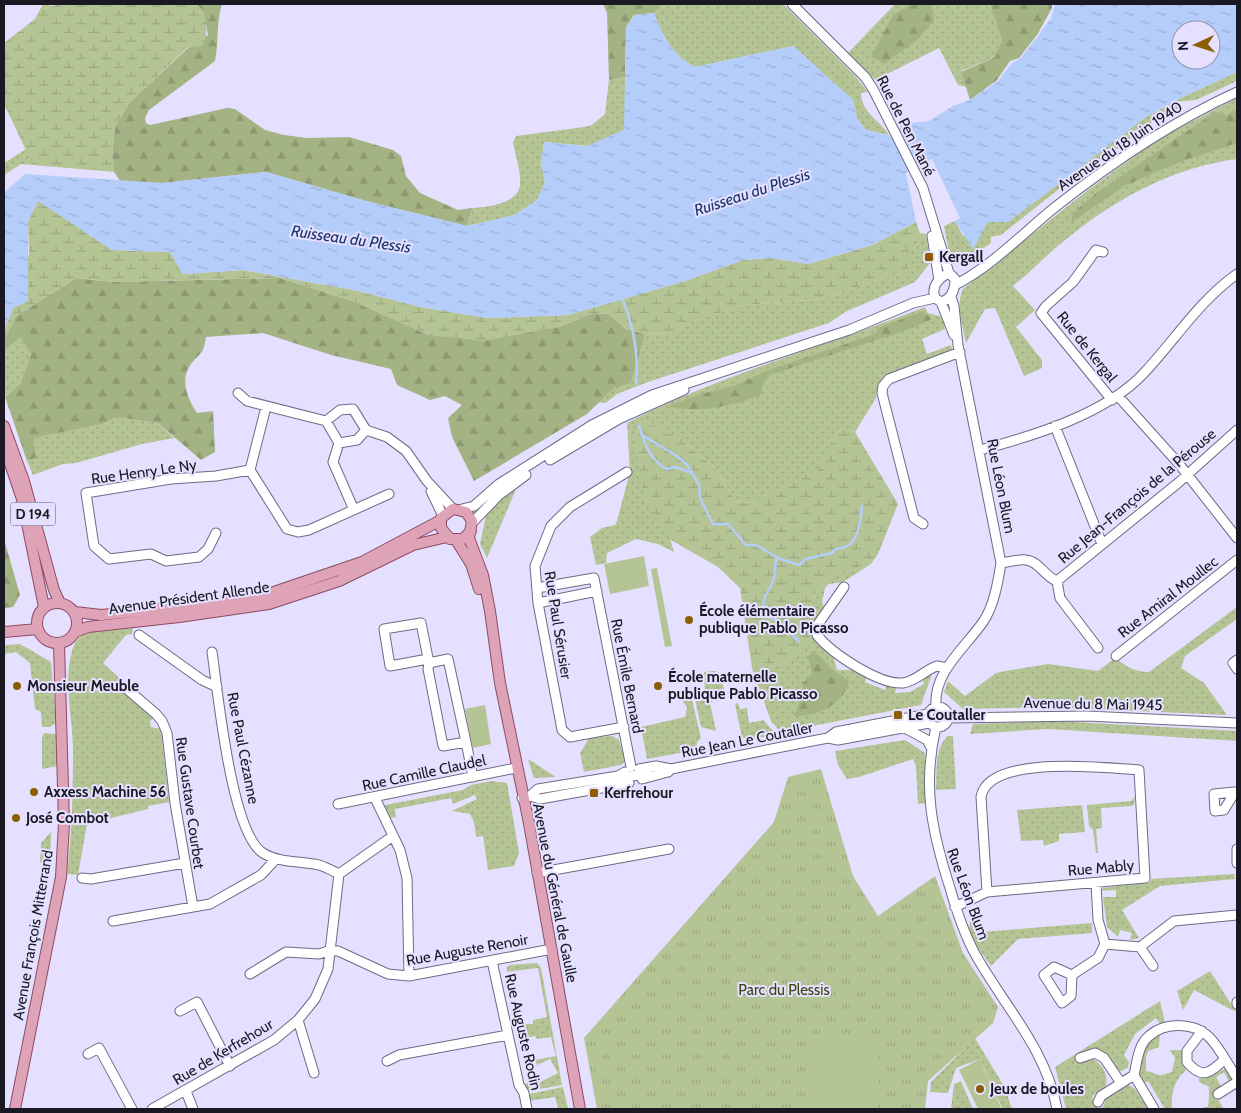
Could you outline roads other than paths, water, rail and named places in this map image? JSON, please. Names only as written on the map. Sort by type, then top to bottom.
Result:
[{"type":"main road","name":"D 194","points":[[4,426],[24,481],[54,590],[60,603]]},
{"type":"main road","name":"D 194","points":[[4,446],[22,499],[44,607]]},
{"type":"main road","points":[[457,509],[470,516],[471,528],[463,539],[451,538],[441,528],[442,518],[457,509]]},
{"type":"main road","name":"Avenue Président Allende","points":[[75,612],[101,615],[222,603],[268,594],[362,562],[442,518]]},
{"type":"main road","name":"Avenue du Général de Gaulle","points":[[471,528],[470,538],[483,575],[490,611],[500,683]]},
{"type":"main road","name":"Avenue du Général de Gaulle","points":[[451,538],[471,564],[478,582],[516,768],[526,797],[537,873],[580,1109]]},
{"type":"main road","name":"Avenue Président Allende","points":[[75,632],[88,626],[179,617],[269,604],[339,581],[413,545],[451,538]]},
{"type":"main road","points":[[60,603],[69,606],[75,612],[78,621],[75,632],[67,641],[59,644],[50,642],[42,637],[38,629],[39,614],[44,607],[60,603]]},
{"type":"main road","points":[[4,632],[38,629]]},
{"type":"main road","name":"Avenue François Mitterrand","points":[[15,1109],[61,877],[64,822],[59,644]]},
{"type":"street","name":"Rue de Pen Mané","points":[[792,4],[865,77],[893,125],[923,188],[939,280]]},
{"type":"street","name":"Avenue du 18 Juin 1940","points":[[939,280],[978,270],[1017,241],[1091,179],[1120,159],[1170,126],[1237,92]]},
{"type":"street","name":"Rue de Pen Mané","points":[[926,202],[952,278]]},
{"type":"street","name":"Rue de Kergal","points":[[1103,252],[1096,250],[1074,282],[1046,306],[1041,313],[1115,398]]},
{"type":"street","points":[[980,450],[1056,426],[1115,398],[1143,374],[1189,318],[1237,274]]},
{"type":"street","points":[[427,482],[457,509],[474,506],[499,484],[612,414],[652,395],[849,330],[913,303],[937,297],[950,297],[952,278]]},
{"type":"street","points":[[937,297],[939,280]]},
{"type":"street","name":"Rue Léon Blum","points":[[937,297],[959,348]]},
{"type":"street","name":"Rue Léon Blum","points":[[936,707],[937,694],[947,668],[984,621],[995,593],[1001,563],[959,348],[954,306],[950,297]]},
{"type":"street","points":[[923,524],[914,518],[882,393],[883,386],[889,379],[959,348]]},
{"type":"street","points":[[471,528],[478,515],[514,482],[619,419],[725,371]]},
{"type":"street","points":[[238,393],[247,401],[326,421],[339,443],[334,462],[354,510]]},
{"type":"street","points":[[1115,398],[1187,474],[1237,538]]},
{"type":"street","points":[[266,407],[250,470],[287,529],[298,532],[309,530],[390,494]]},
{"type":"street","points":[[326,421],[340,410],[353,409],[366,430],[387,437],[406,451],[427,482],[442,518]]},
{"type":"street","points":[[1056,426],[1102,544]]},
{"type":"street","points":[[339,443],[357,440],[366,430]]},
{"type":"street","name":"Rue Jean-François de la Pérouse","points":[[1001,563],[1028,560],[1051,579],[1057,581],[1187,474],[1237,430]]},
{"type":"street","name":"Rue Henry Le Ny","points":[[216,533],[208,549],[199,557],[166,561],[151,554],[109,559],[94,546],[86,493],[171,479],[216,476],[250,470]]},
{"type":"street","name":"Rue Paul Sérusier","points":[[624,727],[570,737],[562,730],[538,603],[535,566],[551,526],[570,507],[627,472]]},
{"type":"street","name":"Rue Amiral Moullec","points":[[1116,656],[1237,560]]},
{"type":"street","points":[[537,588],[594,578],[596,591],[538,603]]},
{"type":"street","points":[[1057,581],[1060,598],[1098,648]]},
{"type":"street","points":[[844,587],[816,627],[817,635],[834,651],[863,671],[890,682],[902,683],[913,680],[937,666],[947,668]]},
{"type":"street","name":"Rue Émile Bernard","points":[[596,591],[633,775]]},
{"type":"street","points":[[466,742],[443,746],[428,668],[428,661],[421,622],[384,629],[390,666],[428,661],[448,659],[466,742],[473,777]]},
{"type":"street","points":[[139,635],[202,680],[217,687]]},
{"type":"street","name":"Rue Paul Cézanne","points":[[212,652],[234,793],[246,828],[261,852],[276,859],[321,865],[339,874]]},
{"type":"street","points":[[1237,660],[1233,663],[1237,669]]},
{"type":"street","name":"Rue Gustave Courbet","points":[[127,689],[156,714],[162,721],[166,733],[175,803],[193,907]]},
{"type":"street","points":[[936,707],[944,710],[948,718],[943,726],[931,721],[936,707]]},
{"type":"street","name":"Avenue du 8 Mai 1945","points":[[948,718],[1087,716],[1237,723]]},
{"type":"street","name":"Rue Léon Blum","points":[[931,721],[930,800],[932,828],[955,906],[974,952],[1041,1058],[1054,1090],[1057,1109]]},
{"type":"street","name":"Rue Jean Le Coutaller","points":[[526,797],[538,789],[606,778],[657,775],[671,769],[828,738],[838,740],[931,721]]},
{"type":"street","name":"Rue Jean Le Coutaller","points":[[828,738],[836,732],[931,721]]},
{"type":"street","points":[[903,727],[927,740],[932,749]]},
{"type":"street","name":"Rue Jean Le Coutaller","points":[[526,797],[540,799],[598,788],[656,766],[671,769]]},
{"type":"street","name":"Rue Mably","points":[[955,906],[988,892],[1146,878],[1139,770],[1084,766],[1012,771],[993,779],[983,788],[981,797],[988,892]]},
{"type":"street","name":"Rue Camille Claudel","points":[[338,804],[516,768]]},
{"type":"street","points":[[375,798],[400,850],[407,878],[408,976]]},
{"type":"street","points":[[339,874],[393,836]]},
{"type":"street","points":[[537,873],[669,849]]},
{"type":"street","points":[[1237,849],[1237,864]]},
{"type":"street","points":[[113,921],[210,904],[261,875],[276,859]]},
{"type":"street","points":[[82,878],[91,879],[185,863]]},
{"type":"street","name":"Rue de Kerfrehour","points":[[152,1109],[274,1040],[298,1020],[315,999],[328,969],[339,874]]},
{"type":"street","points":[[1072,975],[1098,958],[1105,944],[1098,920],[1096,883]]},
{"type":"street","points":[[1105,944],[1140,946],[1174,921],[1237,915]]},
{"type":"street","points":[[1140,946],[1153,966]]},
{"type":"street","name":"Rue Auguste Renoir","points":[[331,950],[350,956],[388,974],[408,976],[552,949]]},
{"type":"street","points":[[250,974],[286,952],[319,954],[331,950]]},
{"type":"street","name":"Rue Auguste Rodin","points":[[492,961],[518,1085],[524,1093],[527,1109]]},
{"type":"street","points":[[180,1011],[197,1002],[230,1066]]},
{"type":"street","points":[[298,1020],[314,1073]]},
{"type":"street","points":[[1154,1109],[1134,1075],[1140,1049],[1149,1036],[1178,1024],[1202,1031],[1209,1037],[1237,1080],[1218,1094]]},
{"type":"street","points":[[1202,1031],[1188,1051],[1187,1062],[1195,1071],[1202,1073],[1211,1071],[1225,1060]]},
{"type":"street","points":[[387,1061],[399,1055],[508,1035]]},
{"type":"street","points":[[88,1054],[99,1048],[132,1109]]},
{"type":"street","points":[[1080,1058],[1094,1053],[1104,1058],[1121,1083]]},
{"type":"street","points":[[1098,1102],[1102,1096],[1134,1075]]},
{"type":"street","points":[[186,1091],[192,1109]]},
{"type":"water","name":"Ruisseau du Plessis","points":[[1055,4],[1237,4],[1237,72],[1178,99],[1143,119],[1008,222],[988,222],[973,249],[955,221],[960,218],[932,159],[906,173],[916,222],[872,245],[808,264],[772,258],[743,260],[688,280],[568,315],[488,318],[420,307],[359,291],[243,270],[183,274],[170,252],[112,250],[38,201],[28,222],[28,301],[13,308],[4,331],[4,193],[25,174],[162,183],[266,172],[366,201],[467,226],[515,215],[537,200],[545,182],[541,164],[544,142],[587,146],[624,130],[626,27],[635,15],[654,13],[674,51],[695,67],[793,46],[853,100],[857,118],[866,130],[889,135],[891,138],[895,136],[902,124],[929,121],[953,106],[970,100],[998,81],[1012,63],[1020,59],[1051,18]]},
{"type":"waterway","points":[[622,298],[634,340],[637,362],[636,384]]},
{"type":"waterway","points":[[639,426],[648,450],[660,465],[666,469],[676,467],[692,473],[699,484],[700,498],[713,524],[728,524],[746,545],[756,545],[780,559],[799,565],[806,559],[832,553],[836,549],[846,547],[857,534],[862,506]]},
{"type":"waterway","points":[[641,434],[684,462],[692,473]]},
{"type":"waterway","points":[[777,557],[774,580],[766,595],[764,605],[770,618],[775,619],[799,641]]},
{"type":"place","name":"Kergall","points":[[929,257]]},
{"type":"place","name":"École élémentaire publique Pablo Picasso","points":[[689,620]]},
{"type":"place","name":"Monsieur Meuble","points":[[17,686]]},
{"type":"place","name":"École maternelle publique Pablo Picasso","points":[[658,686]]},
{"type":"place","name":"Le Coutaller","points":[[898,715]]},
{"type":"place","name":"Axxess Machine 56","points":[[34,792]]},
{"type":"place","name":"Kerfrehour","points":[[594,793]]},
{"type":"place","name":"José Combot","points":[[16,818]]},
{"type":"place","name":"Jeux de boules","points":[[980,1089]]},
{"type":"park label","name":"Parc du Plessis","points":[[784,990]]}]
